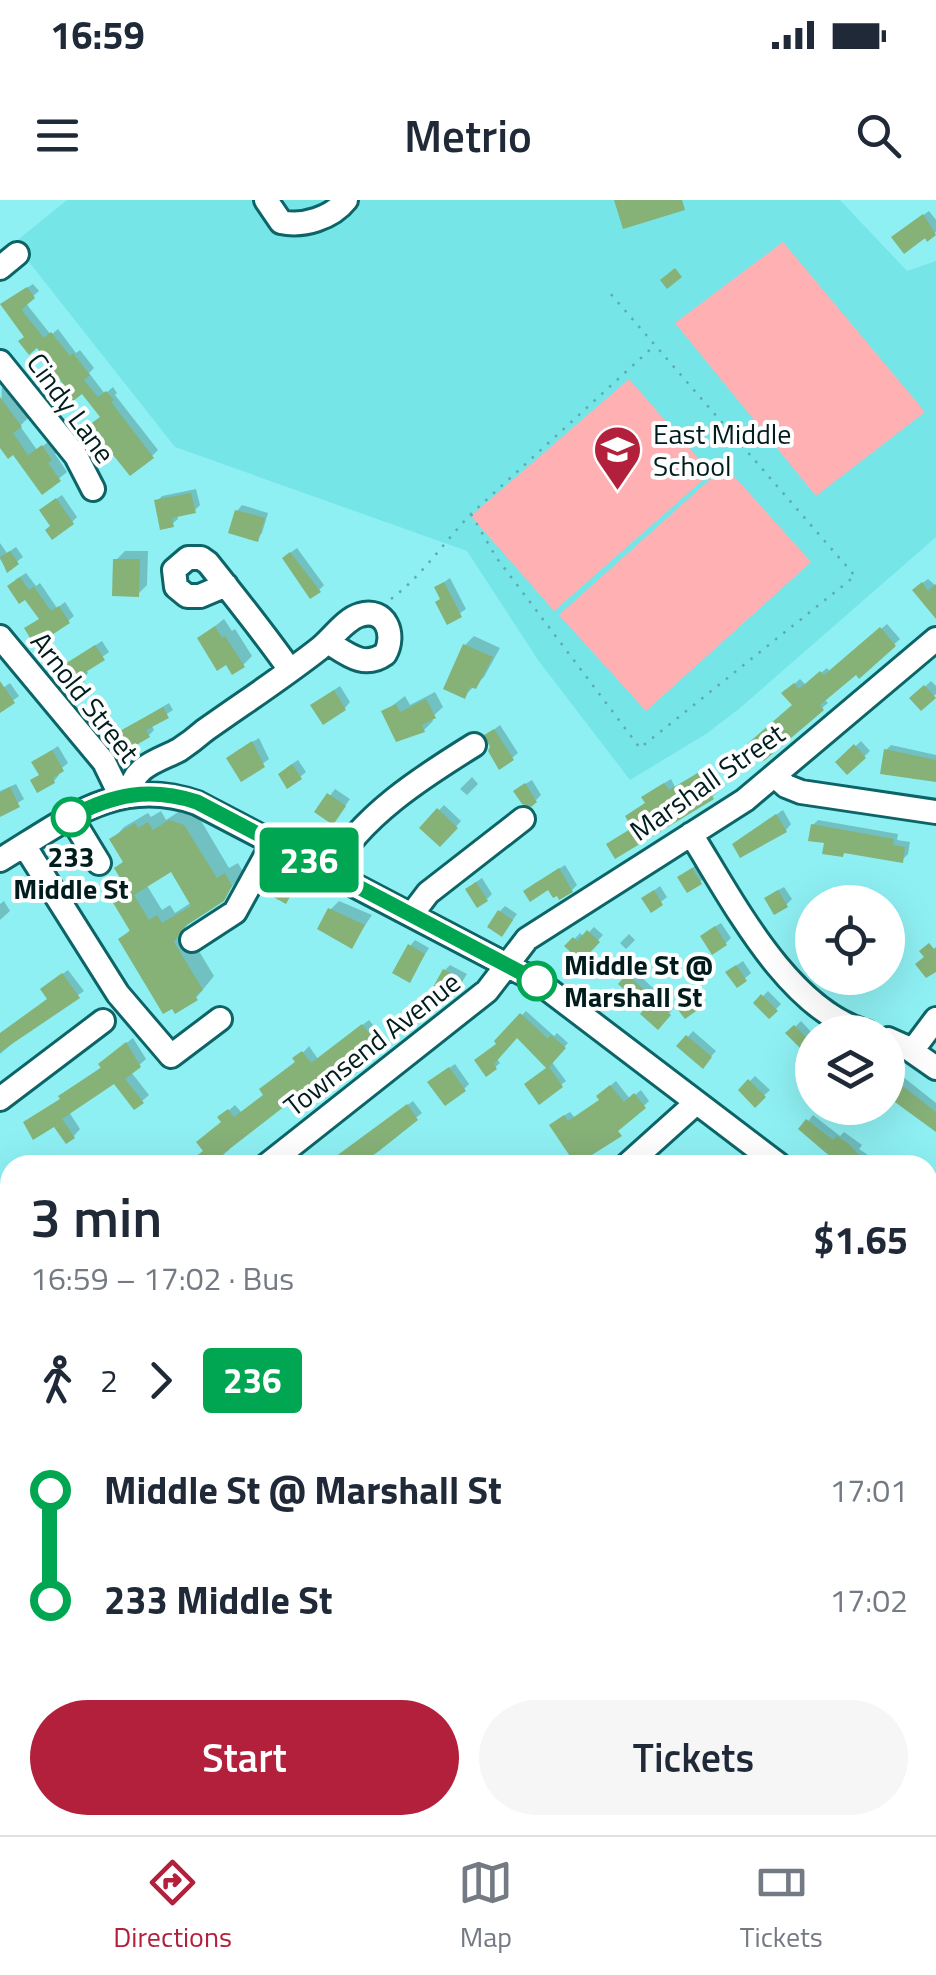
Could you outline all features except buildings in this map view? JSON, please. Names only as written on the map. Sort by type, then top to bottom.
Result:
[{"type":"street","points":[[266,200],[281,222],[292,224],[330,214],[346,200]]},
{"type":"street","name":"Cindy Lane","points":[[0,362],[76,456],[92,489]]},
{"type":"street","points":[[226,585],[290,670]]},
{"type":"street","points":[[125,794],[138,774],[154,761],[180,749],[328,642],[357,616],[378,616],[391,635],[388,650],[379,659],[359,660],[328,642]]},
{"type":"street","name":"Arnold Street","points":[[0,636],[104,762],[125,794]]},
{"type":"street","name":"Marshall Street","points":[[507,964],[520,945],[535,934],[775,776],[936,639]]},
{"type":"street","points":[[331,871],[348,847],[396,798],[474,745]]},
{"type":"street","points":[[167,794],[171,762],[180,749]]},
{"type":"street","points":[[775,776],[801,792],[936,812]]},
{"type":"street","points":[[0,860],[71,817],[125,794],[167,794],[197,802],[507,964],[582,1011],[765,1155]]},
{"type":"street","points":[[71,817],[99,862]]},
{"type":"street","points":[[412,914],[428,893],[523,818]]},
{"type":"street","points":[[692,834],[774,962],[831,1015]]},
{"type":"street","points":[[192,940],[235,912],[274,841]]},
{"type":"street","points":[[24,845],[118,994],[172,1056],[220,1019]]},
{"type":"street","name":"Townsend Avenue","points":[[280,1155],[486,991],[507,964]]},
{"type":"street","points":[[912,1050],[936,1018]]},
{"type":"street","points":[[0,1098],[102,1021]]},
{"type":"street","points":[[905,1047],[936,1068]]},
{"type":"street","points":[[638,1155],[696,1103]]},
{"type":"path","points":[[471,514],[496,557],[640,748],[855,576],[609,292]]},
{"type":"path","points":[[378,616],[433,562],[442,542],[655,346]]},
{"type":"shaded area","name":"East Middle School","points":[[67,200],[840,200],[907,271],[936,261],[936,537],[740,708],[706,734],[630,780],[538,660],[467,551],[175,447],[14,243]]},
{"type":"shaded area","points":[[783,242],[925,412],[816,496],[675,323]]},
{"type":"shaded area","points":[[629,379],[711,473],[554,611],[471,516]]},
{"type":"shaded area","points":[[725,466],[811,562],[646,711],[559,615]]},
{"type":"bus line","name":"236","points":[[71,817],[103,800],[130,794],[167,794],[197,802],[537,981]]},
{"type":"place","name":"East Middle School","points":[[618,492]]},
{"type":"place","name":"233 Middle St","points":[[71,817]]},
{"type":"place","name":"Middle St @ Marshall St","points":[[537,981]]}]
